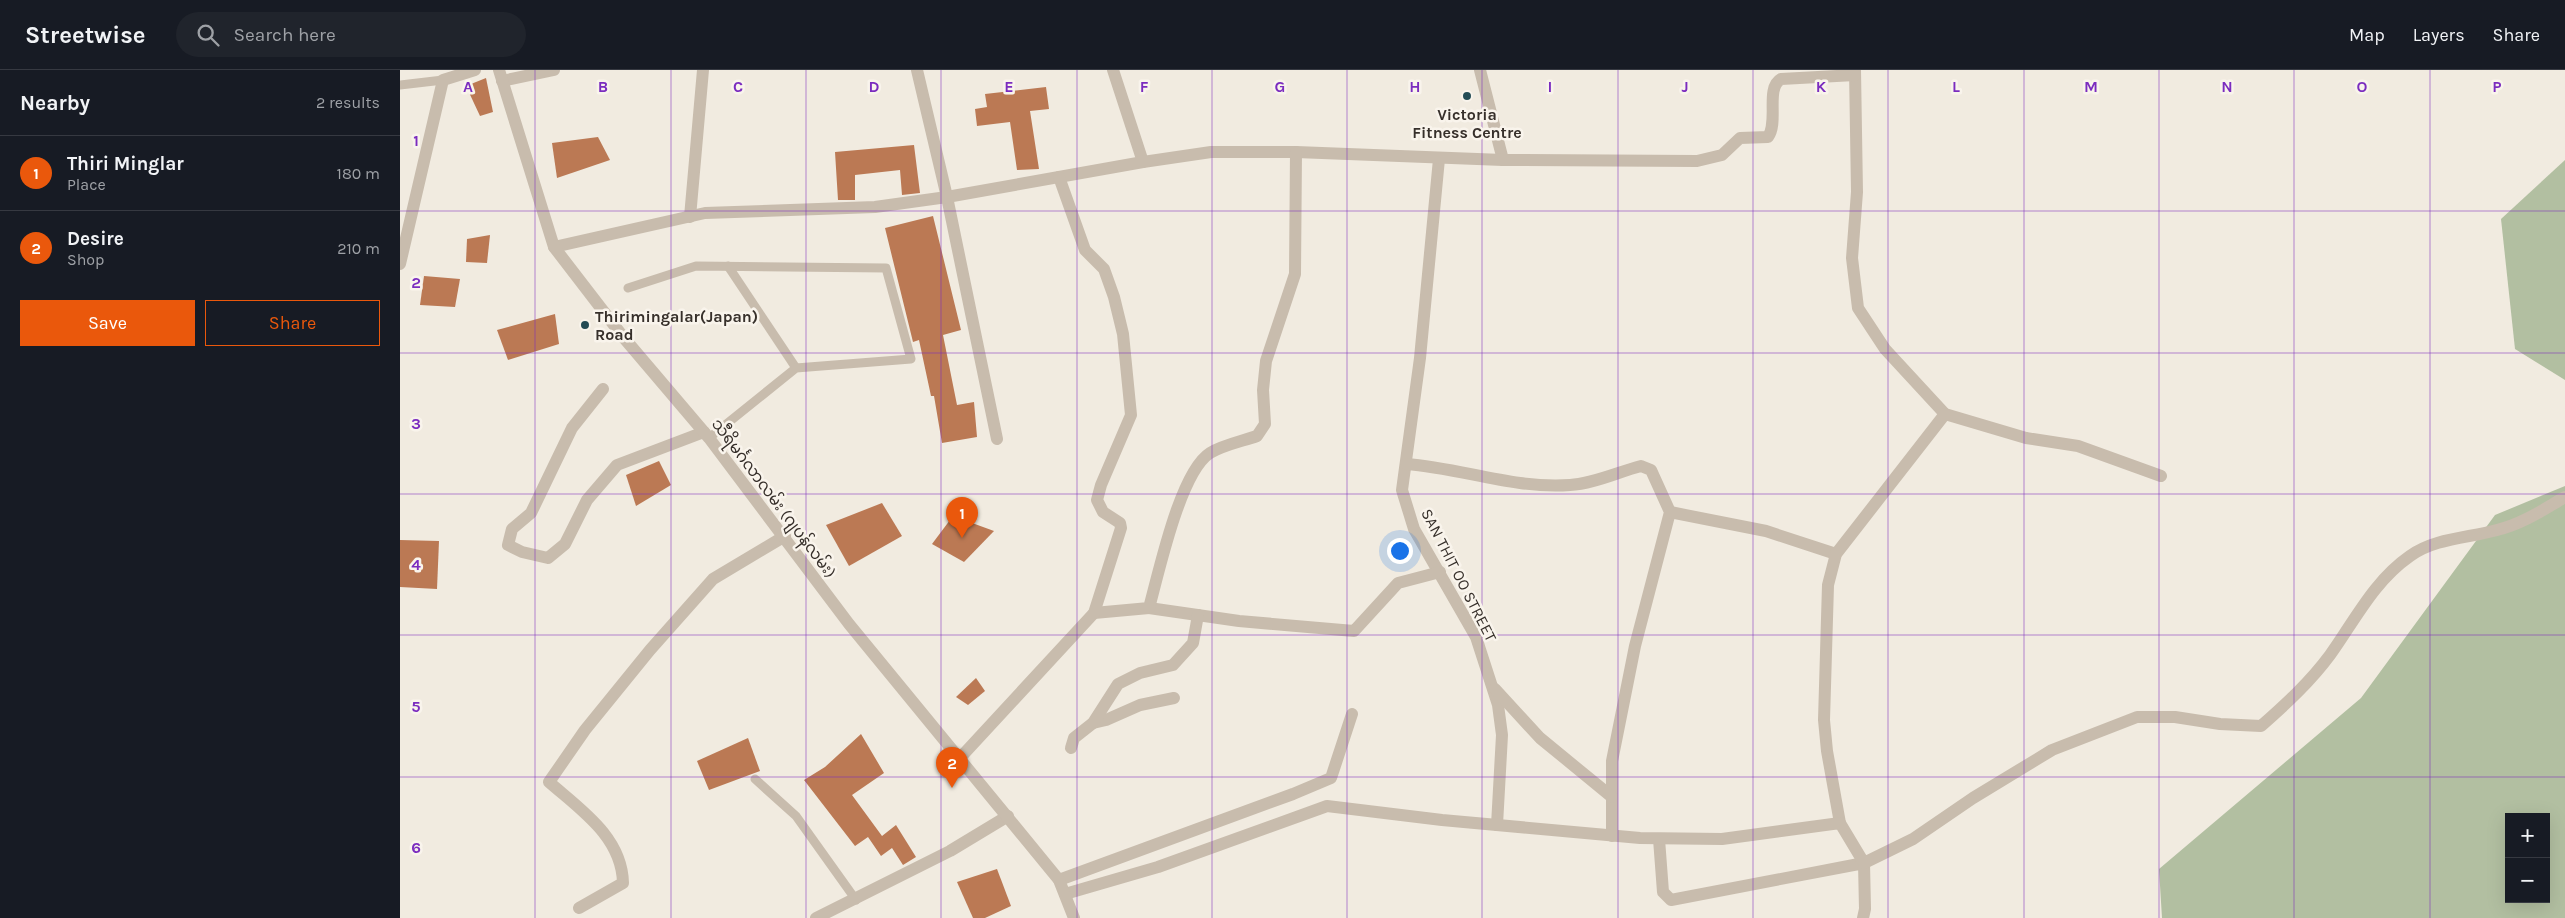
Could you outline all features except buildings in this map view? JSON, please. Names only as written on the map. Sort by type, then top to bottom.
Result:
[{"type":"street","points":[[400,264],[443,80],[475,70]]},
{"type":"street","points":[[500,76],[554,70]]},
{"type":"street","points":[[690,217],[703,70]]},
{"type":"street","points":[[917,70],[947,197],[997,439]]},
{"type":"street","points":[[1113,70],[1143,162]]},
{"type":"street","points":[[1480,70],[1502,160]]},
{"type":"street","points":[[554,247],[705,213],[875,207],[947,197],[1143,162],[1212,152],[1296,152],[1502,160],[1697,161],[1722,155],[1740,138],[1768,137],[1773,127],[1774,87],[1781,79],[1855,72],[1857,192],[1852,258],[1858,308],[1885,349],[1945,414],[2026,438],[2078,446],[2161,476]]},
{"type":"street","name":"သီရိမင်္ဂလာလမ်း (ဂျပန်လမ်း)","points":[[500,76],[554,247],[624,338],[707,435],[785,536],[849,624],[1060,880],[1074,918]]},
{"type":"street","points":[[1149,608],[1176,515],[1193,472],[1210,453],[1257,436],[1265,424],[1264,390],[1266,361],[1294,274],[1296,152]]},
{"type":"street","name":"SAN THIT OO STREET","points":[[1439,158],[1420,358],[1402,490],[1414,529],[1476,637],[1498,705],[1502,735],[1498,825]]},
{"type":"street","points":[[960,758],[1094,613],[1121,528],[1120,523],[1104,512],[1098,500],[1101,485],[1125,434],[1131,415],[1123,334],[1114,297],[1104,269],[1085,250],[1059,177]]},
{"type":"street","points":[[603,388],[572,428],[531,514],[512,529],[508,545],[522,552],[548,558],[565,544],[587,500],[617,465],[707,435]]},
{"type":"street","points":[[1863,918],[1865,909],[1864,863],[1840,823],[1827,751],[1824,720],[1828,585],[1836,554],[1945,414]]},
{"type":"street","points":[[1406,464],[1526,486],[1572,485],[1641,466],[1651,470],[1670,512],[1635,646],[1612,761],[1612,836]]},
{"type":"street","points":[[1659,839],[1663,892],[1672,900],[1864,863],[1914,839],[1973,798],[2052,750],[2137,717],[2175,717],[2220,724],[2261,726],[2295,696],[2329,656],[2388,573],[2412,554],[2462,536],[2497,530],[2534,516],[2565,498]]},
{"type":"street","points":[[1670,512],[1766,531],[1836,554]]},
{"type":"street","points":[[578,908],[623,883],[623,866],[606,832],[549,782],[585,730],[650,650],[713,579],[785,536]]},
{"type":"street","points":[[1094,613],[1149,608],[1238,622],[1354,631],[1398,583],[1440,572]]},
{"type":"street","points":[[1071,748],[1074,738],[1093,723],[1118,684],[1140,673],[1173,665],[1193,643],[1198,616]]},
{"type":"street","points":[[1491,685],[1540,738],[1612,798]]},
{"type":"street","points":[[1093,723],[1106,720],[1140,705],[1174,698]]},
{"type":"street","points":[[1060,880],[1293,794],[1331,778],[1352,714]]},
{"type":"street","points":[[1065,894],[1158,867],[1327,806],[1498,825],[1659,839],[1722,840],[1840,823]]},
{"type":"street","points":[[816,918],[856,900],[950,851],[1008,816]]},
{"type":"lane","points":[[400,85],[443,80]]},
{"type":"lane","points":[[628,288],[696,266],[886,268],[911,359],[796,368],[707,435]]},
{"type":"lane","points":[[728,266],[796,368]]},
{"type":"lane","points":[[755,779],[796,816],[856,900]]},
{"type":"green space","points":[[2565,160],[2565,380],[2515,349],[2501,219]]},
{"type":"green space","points":[[2565,486],[2565,918],[2162,918],[2159,869],[2361,698],[2495,515]]},
{"type":"place","name":"Victoria Fitness Centre","points":[[1467,96]]},
{"type":"place","name":"Thirimingalar(Japan) Road","points":[[585,325]]},
{"type":"place","name":"Thiri Minglar","points":[[962,538]]},
{"type":"place","name":"Desire","points":[[952,788]]}]
